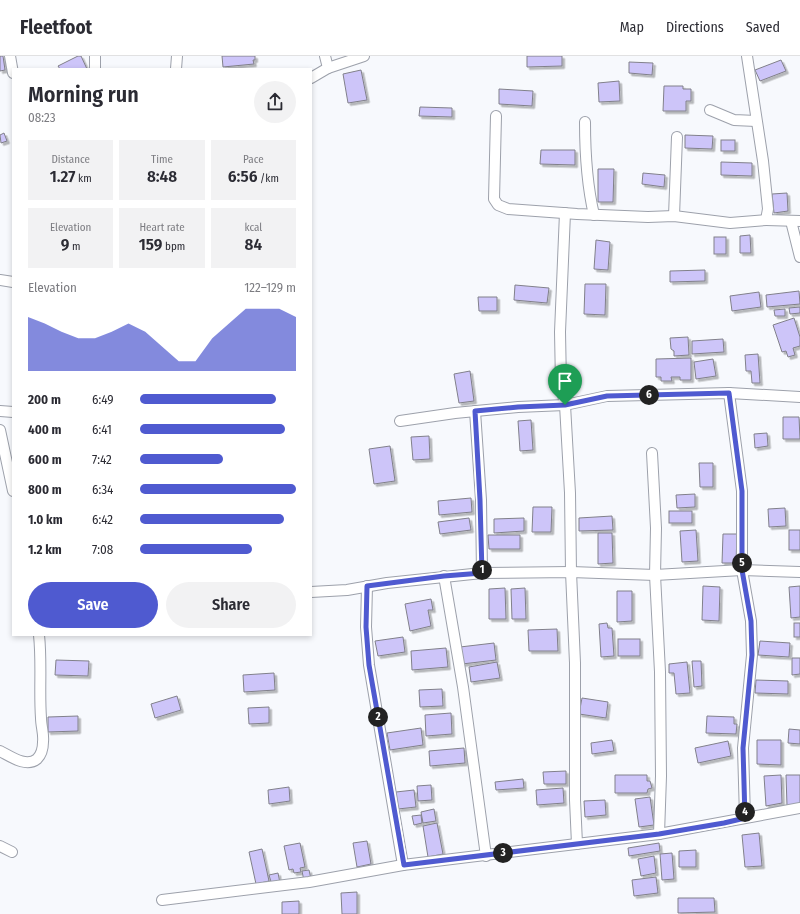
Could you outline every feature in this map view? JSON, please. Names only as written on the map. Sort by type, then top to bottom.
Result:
[{"type":"street","points":[[10,56],[12,68]]},
{"type":"street","points":[[95,56],[95,68]]},
{"type":"street","points":[[176,68],[177,56]]},
{"type":"street","points":[[325,56],[328,68]]},
{"type":"street","points":[[312,77],[328,68],[364,56]]},
{"type":"street","points":[[747,56],[768,208],[766,220]]},
{"type":"street","points":[[710,110],[734,120],[756,121]]},
{"type":"street","points":[[496,116],[494,199],[498,205],[508,208],[565,213],[648,218],[674,216],[730,223],[766,220],[796,221],[800,257]]},
{"type":"street","points":[[585,122],[585,142],[590,198],[594,215]]},
{"type":"street","points":[[674,216],[677,137]]},
{"type":"street","points":[[565,213],[560,332],[561,384],[565,405],[570,492],[570,572],[575,663],[575,800],[577,844]]},
{"type":"street","points":[[0,280],[12,282]]},
{"type":"street","points":[[729,393],[742,491],[742,570],[751,621],[752,655],[743,748],[745,818]]},
{"type":"street","points":[[400,421],[475,411],[565,405],[607,396],[729,393],[800,397]]},
{"type":"street","points":[[0,411],[12,412]]},
{"type":"street","points":[[475,411],[482,573]]},
{"type":"street","points":[[0,430],[12,486]]},
{"type":"street","points":[[652,453],[656,528],[655,575],[660,672],[661,776],[659,834]]},
{"type":"street","points":[[312,592],[347,590],[444,576],[482,573],[570,572],[655,575],[742,570],[800,572]]},
{"type":"street","points":[[444,576],[463,686],[486,856]]},
{"type":"street","points":[[367,586],[366,627],[369,665],[404,865]]},
{"type":"street","points":[[0,751],[25,763],[32,762],[38,758],[42,751],[44,742],[40,718],[40,636]]},
{"type":"street","points":[[162,900],[309,882],[404,865],[659,834],[800,808]]},
{"type":"street","points":[[0,846],[12,852]]},
{"type":"building","points":[[0,56],[3,56],[5,70],[0,71]]},
{"type":"building","points":[[81,56],[87,68],[59,68],[58,66]]},
{"type":"building","points":[[222,56],[255,56],[255,60],[253,60],[254,64],[223,67]]},
{"type":"building","points":[[527,56],[562,56],[562,66],[527,67]]},
{"type":"building","points":[[781,60],[786,71],[760,81],[755,70]]},
{"type":"building","points":[[629,62],[653,63],[652,75],[629,73]]},
{"type":"building","points":[[361,70],[367,100],[348,103],[343,74]]},
{"type":"building","points":[[619,81],[620,101],[599,102],[598,83]]},
{"type":"building","points":[[664,86],[683,86],[683,89],[691,89],[691,101],[686,101],[686,111],[663,111]]},
{"type":"building","points":[[499,89],[533,91],[532,106],[499,104]]},
{"type":"building","points":[[420,107],[452,108],[452,117],[419,116]]},
{"type":"building","points":[[4,133],[7,141],[1,143],[0,135]]},
{"type":"building","points":[[685,135],[713,136],[712,149],[685,148]]},
{"type":"building","points":[[721,140],[735,140],[735,151],[721,151]]},
{"type":"building","points":[[541,150],[575,150],[575,165],[540,164]]},
{"type":"building","points":[[721,162],[752,163],[752,176],[721,175]]},
{"type":"building","points":[[598,169],[614,169],[613,202],[598,202]]},
{"type":"building","points":[[643,173],[665,175],[664,187],[642,184]]},
{"type":"building","points":[[787,193],[788,211],[774,213],[772,194]]},
{"type":"building","points":[[750,235],[751,253],[740,253],[740,236]]},
{"type":"building","points":[[714,237],[726,237],[726,254],[714,254]]},
{"type":"building","points":[[596,240],[610,242],[608,270],[594,269]]},
{"type":"building","points":[[705,270],[705,281],[670,282],[670,271]]},
{"type":"building","points":[[585,284],[606,284],[605,315],[584,314]]},
{"type":"building","points":[[515,285],[549,288],[547,303],[514,300]]},
{"type":"building","points":[[799,291],[800,304],[767,307],[766,295]]},
{"type":"building","points":[[759,292],[761,307],[732,311],[730,296]]},
{"type":"building","points":[[478,297],[497,297],[497,311],[479,311]]},
{"type":"building","points":[[800,307],[800,313],[790,314],[789,308]]},
{"type":"building","points":[[785,309],[785,316],[775,316],[774,310]]},
{"type":"building","points":[[794,318],[800,337],[800,346],[793,348],[795,355],[788,357],[786,351],[782,352],[773,325]]},
{"type":"building","points":[[688,337],[689,355],[674,356],[674,351],[671,349],[670,338]]},
{"type":"building","points":[[723,339],[724,352],[692,354],[692,341]]},
{"type":"building","points":[[758,354],[760,383],[752,383],[751,371],[746,371],[745,355]]},
{"type":"building","points":[[691,358],[691,380],[680,380],[680,377],[671,377],[672,381],[661,381],[661,377],[656,377],[656,359]]},
{"type":"building","points":[[713,359],[716,376],[696,379],[694,362]]},
{"type":"building","points":[[470,371],[474,401],[459,403],[454,374]]},
{"type":"building","points":[[783,417],[799,417],[800,439],[783,439]]},
{"type":"building","points":[[531,420],[533,450],[520,451],[518,421]]},
{"type":"building","points":[[767,433],[768,446],[755,448],[754,434]]},
{"type":"building","points":[[429,436],[430,459],[413,460],[411,437]]},
{"type":"building","points":[[390,446],[395,481],[374,484],[369,449]]},
{"type":"building","points":[[699,463],[713,463],[713,487],[700,487]]},
{"type":"building","points":[[695,494],[695,507],[677,508],[676,495]]},
{"type":"building","points":[[471,498],[472,512],[439,515],[438,501]]},
{"type":"building","points":[[533,507],[552,507],[551,532],[532,532]]},
{"type":"building","points":[[785,508],[786,526],[769,527],[768,509]]},
{"type":"building","points":[[669,511],[692,511],[692,523],[669,523]]},
{"type":"building","points":[[612,516],[613,530],[579,531],[579,518]]},
{"type":"building","points":[[469,518],[471,530],[440,534],[438,522]]},
{"type":"building","points":[[524,518],[524,531],[494,533],[494,519]]},
{"type":"building","points":[[696,530],[698,561],[682,562],[680,531]]},
{"type":"building","points":[[789,530],[800,530],[800,550],[789,550]]},
{"type":"building","points":[[598,533],[612,533],[613,563],[598,564]]},
{"type":"building","points":[[723,534],[737,534],[736,563],[722,563]]},
{"type":"building","points":[[488,535],[520,535],[520,549],[489,549]]},
{"type":"building","points":[[703,586],[720,587],[719,621],[702,620]]},
{"type":"building","points":[[800,586],[800,617],[791,618],[789,587]]},
{"type":"building","points":[[505,588],[506,619],[489,619],[489,589]]},
{"type":"building","points":[[525,588],[526,619],[512,619],[511,589]]},
{"type":"building","points":[[617,591],[632,591],[632,621],[617,622]]},
{"type":"building","points":[[431,599],[433,610],[428,610],[431,626],[410,631],[405,604]]},
{"type":"building","points":[[607,623],[608,628],[612,628],[614,656],[601,657],[599,624]]},
{"type":"building","points":[[794,623],[800,623],[800,637],[794,637]]},
{"type":"building","points":[[557,629],[558,651],[529,651],[528,630]]},
{"type":"building","points":[[403,637],[405,652],[378,656],[375,641]]},
{"type":"building","points":[[618,639],[640,639],[640,656],[618,656]]},
{"type":"building","points":[[760,641],[790,643],[789,657],[758,655]]},
{"type":"building","points":[[494,643],[496,660],[462,664],[460,647]]},
{"type":"building","points":[[446,648],[448,667],[412,670],[411,651]]},
{"type":"building","points":[[792,658],[800,658],[800,674],[792,675]]},
{"type":"building","points":[[56,660],[89,661],[88,676],[55,675]]},
{"type":"building","points":[[692,661],[701,661],[702,686],[694,687]]},
{"type":"building","points":[[497,662],[500,678],[471,682],[469,667]]},
{"type":"building","points":[[687,662],[690,693],[676,694],[674,673],[669,673],[669,664]]},
{"type":"building","points":[[274,673],[275,690],[244,692],[243,675]]},
{"type":"building","points":[[756,680],[788,681],[788,694],[755,693]]},
{"type":"building","points":[[442,689],[443,706],[420,707],[419,690]]},
{"type":"building","points":[[177,696],[181,710],[155,718],[151,704]]},
{"type":"building","points":[[582,698],[608,702],[606,718],[579,714]]},
{"type":"building","points":[[269,707],[269,723],[249,724],[248,708]]},
{"type":"building","points":[[451,713],[452,734],[426,736],[425,715]]},
{"type":"building","points":[[78,716],[78,731],[48,732],[48,717]]},
{"type":"building","points":[[707,716],[734,717],[734,724],[737,724],[736,734],[706,733]]},
{"type":"building","points":[[421,728],[423,745],[390,750],[387,733]]},
{"type":"building","points":[[789,729],[800,730],[800,744],[788,743]]},
{"type":"building","points":[[612,740],[614,751],[592,754],[591,743]]},
{"type":"building","points":[[757,740],[781,740],[781,765],[757,764]]},
{"type":"building","points":[[728,741],[731,756],[698,763],[695,748]]},
{"type":"building","points":[[464,748],[465,763],[430,766],[429,751]]},
{"type":"building","points":[[566,771],[566,784],[544,784],[543,772]]},
{"type":"building","points":[[615,775],[647,775],[647,781],[650,781],[652,788],[648,789],[647,793],[615,793]]},
{"type":"building","points":[[781,775],[782,803],[766,806],[764,776]]},
{"type":"building","points":[[786,775],[800,775],[800,805],[787,806]]},
{"type":"building","points":[[523,779],[524,788],[496,790],[495,782]]},
{"type":"building","points":[[431,785],[432,800],[418,801],[417,786]]},
{"type":"building","points":[[289,787],[290,801],[269,804],[268,790]]},
{"type":"building","points":[[563,788],[564,803],[537,805],[536,790]]},
{"type":"building","points":[[414,790],[416,807],[398,809],[396,792]]},
{"type":"building","points":[[650,797],[654,825],[639,827],[635,799]]},
{"type":"building","points":[[605,800],[606,815],[585,817],[584,801]]},
{"type":"building","points":[[434,809],[436,821],[423,823],[421,812]]},
{"type":"building","points":[[421,815],[422,823],[414,825],[412,816]]},
{"type":"building","points":[[437,823],[443,854],[428,857],[423,826]]},
{"type":"building","points":[[759,833],[762,866],[745,867],[742,835]]},
{"type":"building","points":[[367,841],[371,864],[357,867],[353,843]]},
{"type":"building","points":[[300,843],[305,867],[300,868],[301,872],[294,873],[293,869],[289,870],[284,846]]},
{"type":"building","points":[[659,843],[660,851],[629,856],[628,848]]},
{"type":"building","points":[[262,849],[269,881],[256,884],[249,852]]},
{"type":"building","points":[[696,850],[696,867],[679,867],[679,851]]},
{"type":"building","points":[[672,853],[674,879],[662,880],[660,854]]},
{"type":"building","points":[[654,856],[656,873],[641,876],[638,859]]},
{"type":"building","points":[[309,870],[311,879],[304,881],[302,871]]},
{"type":"building","points":[[278,873],[280,883],[272,885],[269,875]]},
{"type":"building","points":[[656,877],[658,893],[634,896],[632,880]]},
{"type":"building","points":[[357,892],[357,914],[342,914],[341,893]]},
{"type":"building","points":[[678,898],[714,898],[715,912],[678,913]]},
{"type":"building","points":[[299,901],[299,914],[282,914],[282,902]]},
{"type":"route","points":[[729,393],[742,491],[742,570],[751,621],[752,655],[743,748],[745,818],[659,834],[404,865],[381,740],[375,692],[369,665],[366,627],[367,586],[444,576],[482,573],[475,411],[565,405],[586,402],[607,396],[729,393]]}]
